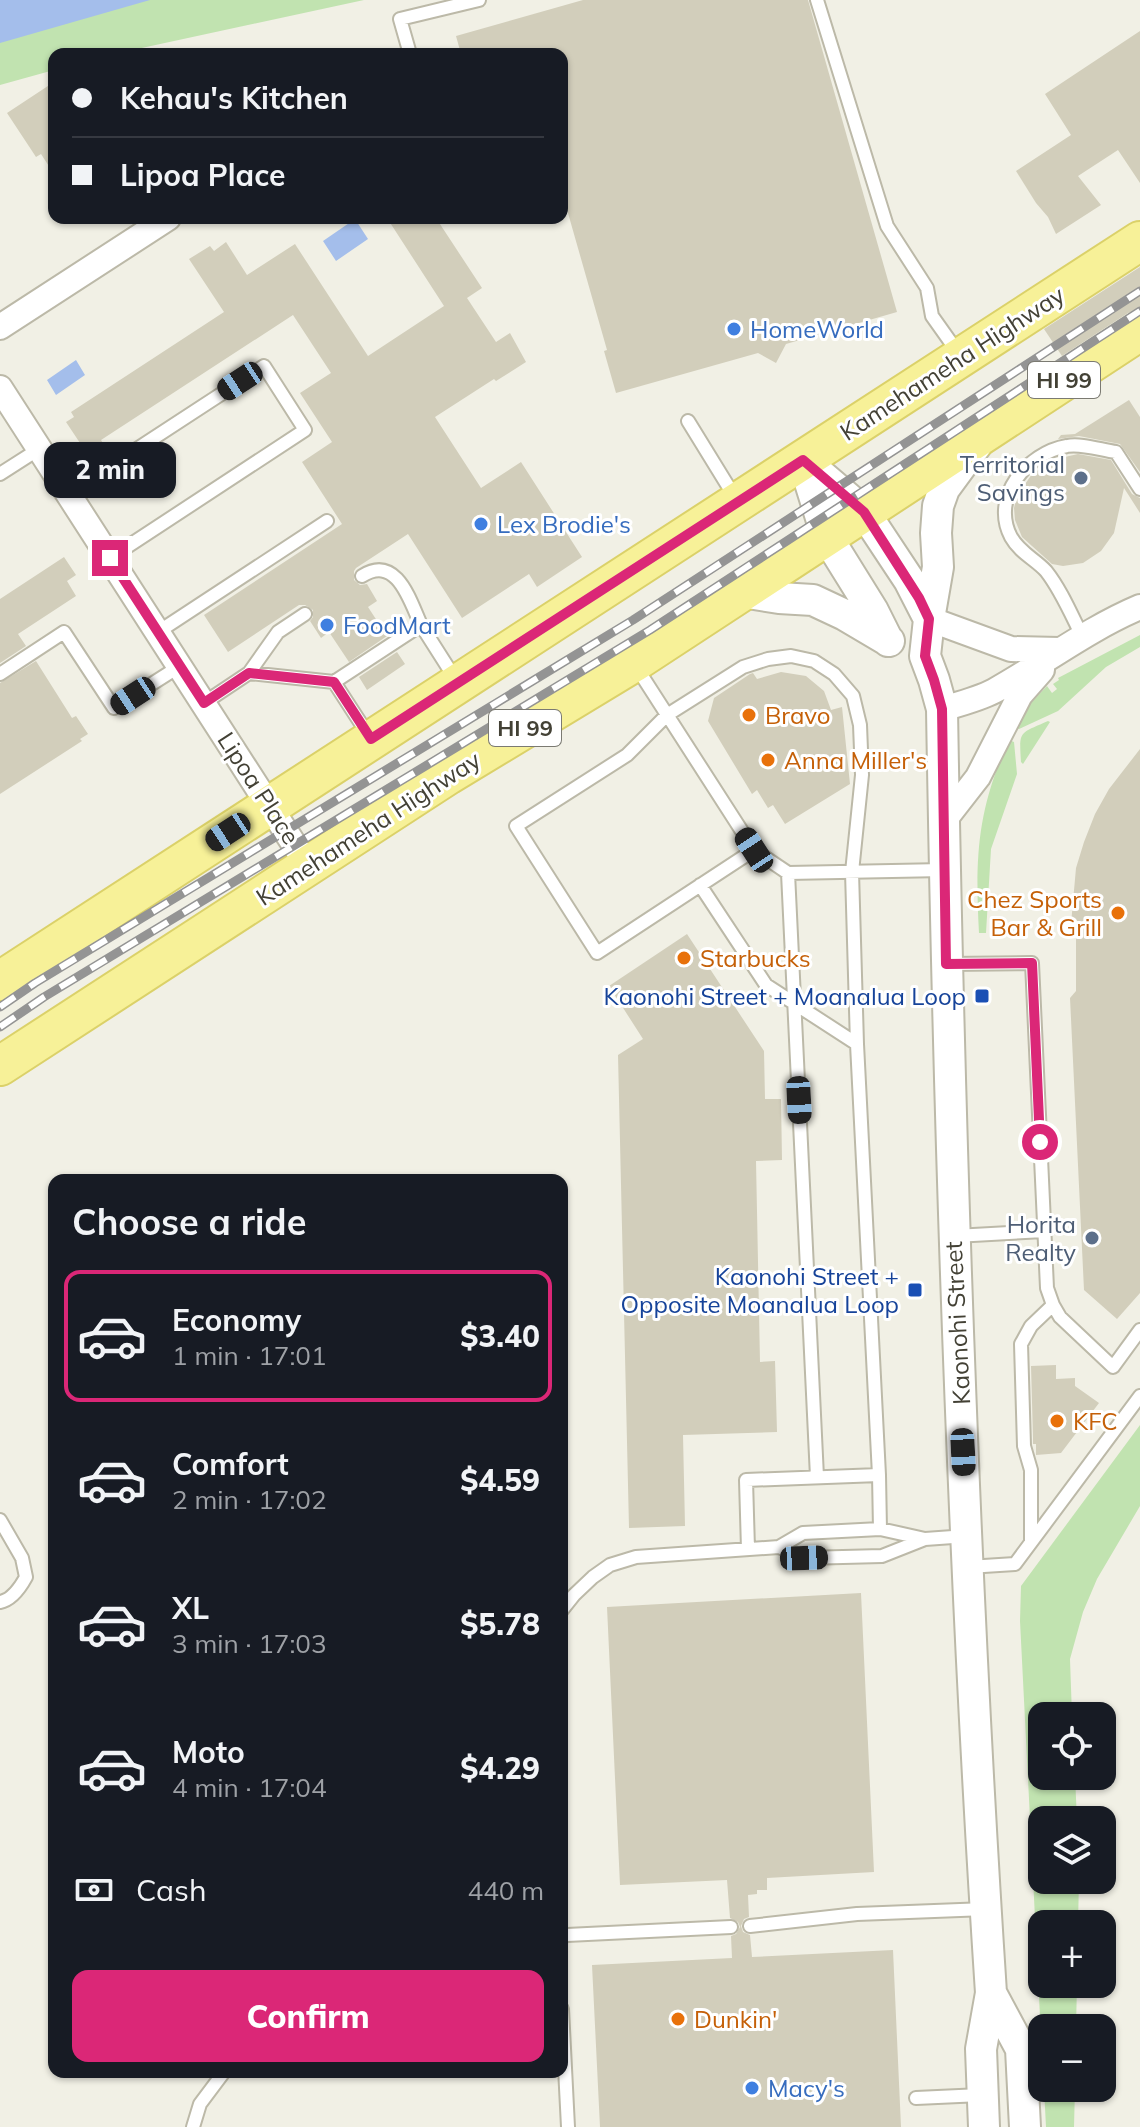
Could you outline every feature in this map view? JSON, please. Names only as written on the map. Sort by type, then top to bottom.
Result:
[{"type":"main road","name":"Kamehameha Highway","points":[[2,975],[270,805],[1140,241]]},
{"type":"main road","name":"Kamehameha Highway","points":[[0,1066],[448,775],[633,663],[1140,331]]},
{"type":"street","points":[[0,327],[159,224]]},
{"type":"street","name":"Lipoa Place","points":[[0,388],[308,866]]},
{"type":"street","name":"Kaonohi Street","points":[[984,2127],[981,2049],[991,1993],[953,1236],[942,709],[925,656],[938,567],[938,506],[944,489],[988,430]]},
{"type":"street","points":[[803,460],[864,512],[909,580],[929,619],[1011,649],[1059,650]]},
{"type":"street","points":[[803,460],[827,537],[888,641]]},
{"type":"street","points":[[742,592],[813,600],[888,641],[925,656]]},
{"type":"street","points":[[942,709],[991,693],[1082,636],[1140,607]]},
{"type":"street","points":[[943,822],[978,777],[1020,695],[1059,650]]},
{"type":"street","name":"Kaonohi Street","points":[[991,1993],[1021,2049],[1025,2127]]},
{"type":"lane","points":[[408,48],[400,19],[479,0]]},
{"type":"lane","points":[[817,0],[887,226],[927,288],[932,316],[961,357]]},
{"type":"lane","points":[[68,494],[264,366],[305,430],[110,558]]},
{"type":"lane","points":[[688,421],[737,501]]},
{"type":"lane","points":[[1082,636],[1045,570],[1027,557],[1009,534],[1005,517],[1011,486],[1023,469],[1050,451],[1069,445],[1116,452],[1140,489]]},
{"type":"lane","points":[[0,474],[39,449]]},
{"type":"lane","points":[[158,632],[327,521]]},
{"type":"lane","points":[[362,576],[376,571],[387,572],[402,584],[421,625],[458,683]]},
{"type":"lane","points":[[204,703],[249,673],[278,632],[305,614]]},
{"type":"lane","points":[[249,673],[334,682],[421,625]]},
{"type":"lane","points":[[0,674],[64,632],[114,708],[180,666]]},
{"type":"lane","points":[[754,850],[597,953],[516,826],[627,755],[667,715],[743,667],[791,656],[814,661],[834,674],[853,696],[860,725],[862,775],[852,872],[857,1044],[880,1529]]},
{"type":"lane","points":[[633,663],[754,850],[788,873],[944,870]]},
{"type":"lane","points":[[334,682],[371,739]]},
{"type":"lane","points":[[788,873],[817,1477]]},
{"type":"lane","points":[[700,885],[766,985],[857,1044]]},
{"type":"lane","points":[[946,964],[1032,963],[1047,1288],[1060,1317],[1113,1367],[1140,1330]]},
{"type":"lane","points":[[953,1236],[1044,1231]]},
{"type":"lane","points":[[1031,1542],[1031,1470],[1024,1446],[1021,1344],[1031,1326],[1053,1305]]},
{"type":"lane","points":[[968,1567],[1015,1564],[1140,1396]]},
{"type":"lane","points":[[748,1549],[746,1480],[879,1475]]},
{"type":"lane","points":[[0,1520],[22,1558],[26,1577],[19,1590],[0,1602]]},
{"type":"lane","points":[[568,1602],[610,1565],[647,1556],[779,1547],[803,1533],[880,1529],[925,1539],[967,1536]]},
{"type":"lane","points":[[779,1547],[804,1558],[882,1556],[925,1539]]},
{"type":"lane","points":[[750,1926],[857,1914],[986,1909]]},
{"type":"lane","points":[[568,1937],[731,1927]]},
{"type":"lane","points":[[193,2127],[200,2104],[220,2078]]},
{"type":"lane","points":[[566,2078],[568,2127]]},
{"type":"lane","points":[[916,2098],[983,2095]]},
{"type":"green space","points":[[134,0],[364,0],[142,48],[48,48],[48,72],[0,85],[0,35]]},
{"type":"green space","points":[[1140,635],[1140,647],[1106,667],[1058,711],[1019,729],[1015,727],[1028,706],[1047,686],[1052,693],[1057,689],[1053,684],[1058,678]]},
{"type":"green space","points":[[1048,721],[1023,764],[1020,744],[1023,734]]},
{"type":"green space","points":[[1009,740],[1014,742],[1017,774],[991,849],[986,933],[979,933],[980,834],[990,789]]},
{"type":"green space","points":[[1140,1425],[1140,1506],[1097,1579],[1083,1612],[1070,1659],[1072,1702],[1028,1702],[1028,1779],[1021,1586]]},
{"type":"green space","points":[[1029,1790],[1076,1790],[1076,1806],[1029,1806]]},
{"type":"green space","points":[[1034,1894],[1079,1894],[1078,1910],[1035,1910]]},
{"type":"green space","points":[[1039,1998],[1077,1998],[1076,2014],[1040,2014]]},
{"type":"green space","points":[[1045,2102],[1075,2102],[1074,2127],[1046,2127]]},
{"type":"water","points":[[0,0],[150,0],[0,43]]},
{"type":"water","points":[[348,224],[358,224],[368,239],[336,261],[323,241]]},
{"type":"water","points":[[76,360],[85,375],[56,395],[47,380]]},
{"type":"building","points":[[583,0],[808,0],[897,312],[786,344],[776,363],[758,353],[616,393],[568,213],[568,48],[459,48],[456,36]]},
{"type":"building","points":[[1140,31],[1140,183],[1118,150],[1078,176],[1101,205],[1056,234],[1016,171],[1071,135],[1045,94]]},
{"type":"building","points":[[48,86],[48,165],[41,154],[36,157],[7,113]]},
{"type":"building","points":[[391,224],[440,224],[482,288],[467,298],[496,342],[510,333],[526,362],[435,417],[481,488],[521,462],[582,557],[537,587],[529,574],[462,618],[408,534],[354,571],[354,580],[360,585],[367,584],[377,601],[368,607],[387,636],[349,662],[329,632],[321,638],[310,621],[313,610],[305,605],[299,605],[228,652],[204,615],[342,524],[302,462],[332,442],[300,393],[331,373],[293,315],[101,440],[104,445],[88,455],[66,422],[74,417],[71,412],[224,312],[189,259],[210,246],[214,251],[226,242],[247,275],[295,244],[368,356],[444,306]]},
{"type":"building","points":[[1140,267],[1140,309],[1128,313],[1062,356],[1044,329]]},
{"type":"building","points":[[1129,400],[1140,417],[1140,472],[1120,444],[1079,436],[1058,439],[1061,435],[1075,434]]},
{"type":"building","name":"Territorial Savings","points":[[1078,454],[1111,460],[1132,494],[1140,498],[1140,513],[1124,488],[1114,533],[1101,551],[1083,563],[1052,564],[1022,537],[1014,508],[1017,496],[1032,474],[1056,459]]},
{"type":"building","points":[[64,557],[76,575],[67,581],[76,596],[18,634],[26,646],[0,663],[0,599]]},
{"type":"building","points":[[397,652],[405,664],[367,690],[359,677]]},
{"type":"building","points":[[36,661],[72,718],[76,716],[88,734],[80,739],[82,741],[0,794],[0,683]]},
{"type":"building","points":[[781,672],[806,676],[824,691],[831,710],[842,707],[850,784],[785,824],[773,805],[768,808],[757,790],[752,794],[708,721],[714,698],[750,674],[753,673],[757,679]]},
{"type":"building","points":[[1140,749],[1140,1293],[1117,1319],[1084,1290],[1070,998],[1076,991],[1076,928],[1071,924],[1076,868],[1095,814],[1109,789]]},
{"type":"building","points":[[687,934],[764,1051],[765,1099],[781,1099],[782,1160],[756,1161],[760,1362],[775,1361],[777,1432],[683,1435],[685,1526],[629,1528],[618,1055],[643,1039],[609,986]]},
{"type":"building","name":"KFC","points":[[1056,1365],[1056,1379],[1075,1378],[1075,1386],[1099,1403],[1061,1453],[1036,1455],[1031,1366]]},
{"type":"building","points":[[861,1593],[874,1872],[767,1878],[767,1890],[757,1890],[757,1894],[748,1895],[749,1917],[744,1919],[741,1926],[743,1932],[750,1935],[752,1957],[893,1950],[901,2127],[600,2127],[592,1965],[732,1958],[731,1936],[740,1927],[730,1918],[727,1880],[620,1885],[607,1607]]},
{"type":"railway","points":[[0,1007],[633,620],[1140,291]]},
{"type":"railway","points":[[0,1027],[44,997],[650,630],[1140,311]]},
{"type":"place","name":"HomeWorld","points":[[734,329]]},
{"type":"place","name":"Territorial Savings","points":[[1081,478]]},
{"type":"place","name":"Lex Brodie's","points":[[481,524]]},
{"type":"place","name":"FoodMart","points":[[327,625]]},
{"type":"place","name":"Bravo","points":[[749,715]]},
{"type":"place","name":"Anna Miller's","points":[[768,760]]},
{"type":"place","name":"Chez Sports Bar & Grill","points":[[1118,913]]},
{"type":"place","name":"Starbucks","points":[[684,958]]},
{"type":"place","name":"Kaonohi Street + Moanalua Loop","points":[[982,996]]},
{"type":"place","name":"Horita Realty","points":[[1092,1238]]},
{"type":"place","name":"Kaonohi Street + Opposite Moanalua Loop","points":[[915,1290]]},
{"type":"place","name":"KFC","points":[[1057,1421]]},
{"type":"place","name":"Dunkin'","points":[[678,2019]]},
{"type":"place","name":"Macy's","points":[[752,2088]]},
{"type":"route","points":[[110,558],[204,703],[249,673],[334,682],[371,739],[803,460],[864,512],[909,580],[929,619],[925,656],[942,709],[946,964],[1032,963],[1040,1142]]}]
